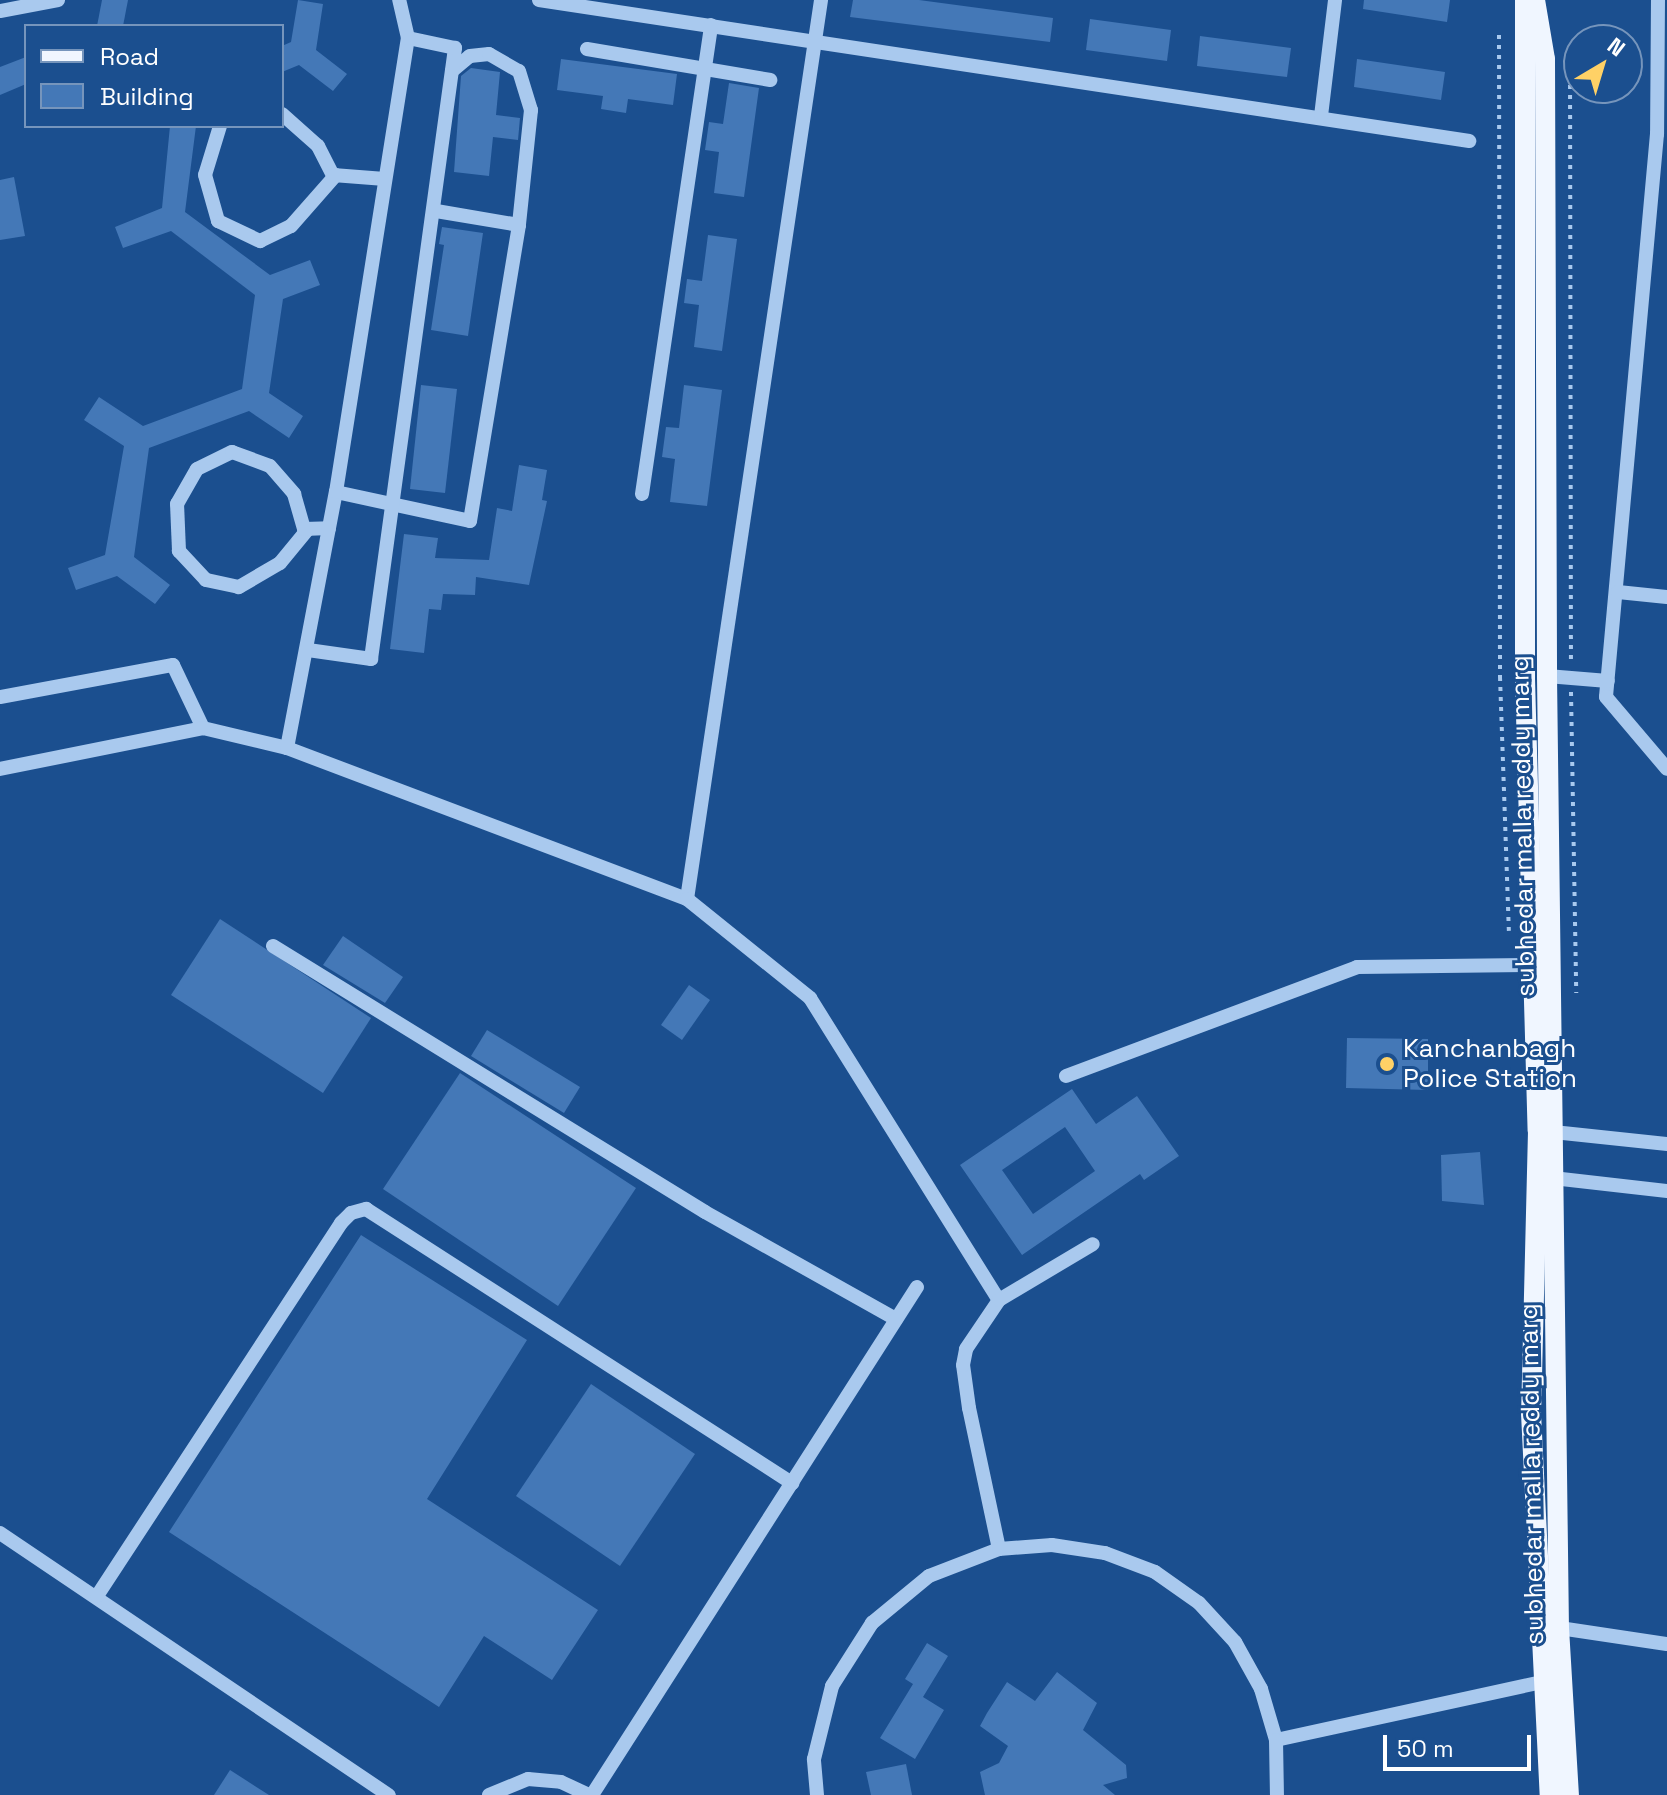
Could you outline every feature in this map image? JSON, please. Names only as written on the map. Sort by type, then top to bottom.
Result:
[{"type":"main road","name":"subhedar malla reddy marg","points":[[1525,0],[1525,648],[1531,965],[1546,1131]]},
{"type":"main road","name":"subhedar malla reddy marg","points":[[1535,0],[1545,59],[1545,1176],[1551,1626],[1569,1795]]},
{"type":"main road","name":"subhedar malla reddy marg","points":[[1550,1795],[1543,1682],[1551,1626]]},
{"type":"street","points":[[0,11],[58,0]]},
{"type":"street","points":[[287,748],[336,492],[408,38],[399,0]]},
{"type":"street","points":[[539,0],[816,39],[1469,141]]},
{"type":"street","points":[[687,899],[821,0]]},
{"type":"street","points":[[1321,116],[1335,0]]},
{"type":"street","points":[[1658,0],[1657,134],[1623,476],[1618,592],[1606,697],[1667,769]]},
{"type":"street","points":[[642,494],[711,25]]},
{"type":"street","points":[[308,650],[371,659],[436,211],[455,48],[408,38]]},
{"type":"street","points":[[587,49],[770,80]]},
{"type":"street","points":[[336,492],[470,521],[519,225],[531,110],[519,71],[489,54],[470,56],[452,71]]},
{"type":"street","points":[[284,116],[318,146],[336,175]]},
{"type":"street","points":[[219,128],[205,175],[218,221],[260,241],[291,226],[336,175]]},
{"type":"street","points":[[336,175],[385,179]]},
{"type":"street","points":[[436,211],[519,225]]},
{"type":"street","points":[[308,529],[294,494],[270,466],[232,452],[197,469],[177,504],[179,551],[206,580],[239,587],[280,563],[308,529],[329,528]]},
{"type":"street","points":[[1618,592],[1667,597]]},
{"type":"street","points":[[0,697],[173,665],[203,728]]},
{"type":"street","points":[[1547,676],[1608,681]]},
{"type":"street","points":[[0,769],[203,728],[287,748],[687,899],[810,998],[999,1300]]},
{"type":"street","points":[[273,946],[705,1212],[896,1319]]},
{"type":"street","points":[[1066,1076],[1357,967],[1531,965]]},
{"type":"street","points":[[1546,1131],[1667,1144]]},
{"type":"street","points":[[1545,1176],[1667,1191]]},
{"type":"street","points":[[97,1596],[341,1223],[351,1213],[366,1209],[792,1483]]},
{"type":"street","points":[[999,1549],[963,1365],[973,1333],[999,1300],[1093,1244]]},
{"type":"street","points":[[489,1795],[528,1779],[561,1782],[591,1795],[917,1287]]},
{"type":"street","points":[[0,1533],[389,1795]]},
{"type":"street","points":[[817,1795],[814,1759],[832,1686],[872,1623],[929,1576],[999,1549],[1052,1545],[1105,1553],[1155,1572],[1199,1603],[1235,1642],[1261,1689],[1276,1740],[1277,1795]]},
{"type":"street","points":[[1551,1626],[1667,1644]]},
{"type":"street","points":[[1276,1740],[1543,1682]]},
{"type":"path","points":[[1499,35],[1500,677],[1509,931]]},
{"type":"path","points":[[1570,104],[1571,676],[1576,993]]},
{"type":"building","points":[[102,0],[128,0],[123,24],[97,24]]},
{"type":"building","points":[[298,0],[323,4],[316,50],[347,74],[333,91],[299,65],[284,71],[284,45],[291,42]]},
{"type":"building","points":[[853,0],[919,0],[1053,18],[1050,42],[850,17]]},
{"type":"building","points":[[1364,0],[1450,0],[1447,22],[1363,9]]},
{"type":"building","points":[[1090,19],[1171,30],[1167,61],[1086,50]]},
{"type":"building","points":[[1200,36],[1291,48],[1287,77],[1197,66]]},
{"type":"building","points":[[24,58],[24,85],[0,95],[0,67]]},
{"type":"building","points":[[561,59],[677,74],[673,105],[628,99],[626,113],[601,109],[603,96],[557,90]]},
{"type":"building","points":[[1357,59],[1445,72],[1441,100],[1354,87]]},
{"type":"building","points":[[471,68],[500,72],[496,115],[520,118],[518,140],[493,137],[489,176],[454,172],[461,76]]},
{"type":"building","points":[[729,83],[759,88],[744,197],[714,193],[719,152],[705,150],[709,122],[723,124]]},
{"type":"building","points":[[170,128],[196,128],[185,212],[270,275],[310,260],[320,285],[283,299],[269,393],[303,416],[289,438],[249,411],[149,448],[134,557],[170,585],[155,604],[117,576],[76,590],[68,568],[105,555],[124,446],[84,420],[99,397],[143,426],[242,389],[255,295],[171,231],[123,248],[115,227],[162,208]]},
{"type":"building","points":[[14,177],[25,236],[0,240],[0,180]]},
{"type":"building","points":[[442,227],[483,233],[468,336],[431,330],[444,245],[439,244]]},
{"type":"building","points":[[708,235],[737,239],[722,351],[694,347],[699,305],[684,303],[687,279],[702,281]]},
{"type":"building","points":[[421,385],[457,389],[445,493],[410,489]]},
{"type":"building","points":[[684,385],[722,390],[707,506],[670,502],[675,459],[662,457],[666,427],[679,428]]},
{"type":"building","points":[[519,465],[547,470],[542,500],[547,501],[529,585],[476,577],[475,595],[443,594],[441,610],[429,609],[424,653],[390,649],[404,534],[438,538],[435,558],[489,560],[497,508],[512,511]]},
{"type":"building","points":[[220,919],[371,1018],[323,1093],[171,995]]},
{"type":"building","points":[[343,936],[403,977],[385,1003],[323,965]]},
{"type":"building","points":[[689,985],[710,1000],[682,1040],[661,1025]]},
{"type":"building","points":[[487,1030],[580,1087],[564,1113],[471,1056]]},
{"type":"building","name":"Kanchanbagh Police Station","points":[[1347,1038],[1428,1039],[1428,1090],[1346,1088]]},
{"type":"building","points":[[460,1073],[636,1188],[558,1306],[383,1189]]},
{"type":"building","points":[[1072,1089],[1096,1124],[1137,1096],[1179,1156],[1144,1180],[1140,1174],[1022,1255],[960,1165]],"holes":[[[1065,1127],[1095,1171],[1033,1214],[1002,1170]]]},
{"type":"building","points":[[1480,1152],[1484,1205],[1442,1201],[1441,1155]]},
{"type":"building","points":[[361,1235],[527,1340],[427,1499],[598,1610],[552,1680],[484,1636],[439,1707],[169,1532]]},
{"type":"building","points":[[591,1384],[695,1454],[620,1566],[516,1496]]},
{"type":"building","points":[[927,1643],[948,1656],[923,1697],[944,1710],[915,1759],[880,1738],[913,1684],[905,1679]]},
{"type":"building","points":[[1057,1672],[1097,1703],[1083,1730],[1126,1765],[1127,1778],[1103,1785],[1115,1795],[985,1795],[980,1772],[999,1763],[1008,1746],[980,1726],[987,1713],[1007,1682],[1035,1701]]},
{"type":"building","points":[[906,1764],[912,1795],[871,1795],[866,1772]]},
{"type":"building","points":[[230,1770],[269,1795],[214,1795]]},
{"type":"place","name":"Kanchanbagh Police Station","points":[[1387,1064]]}]
